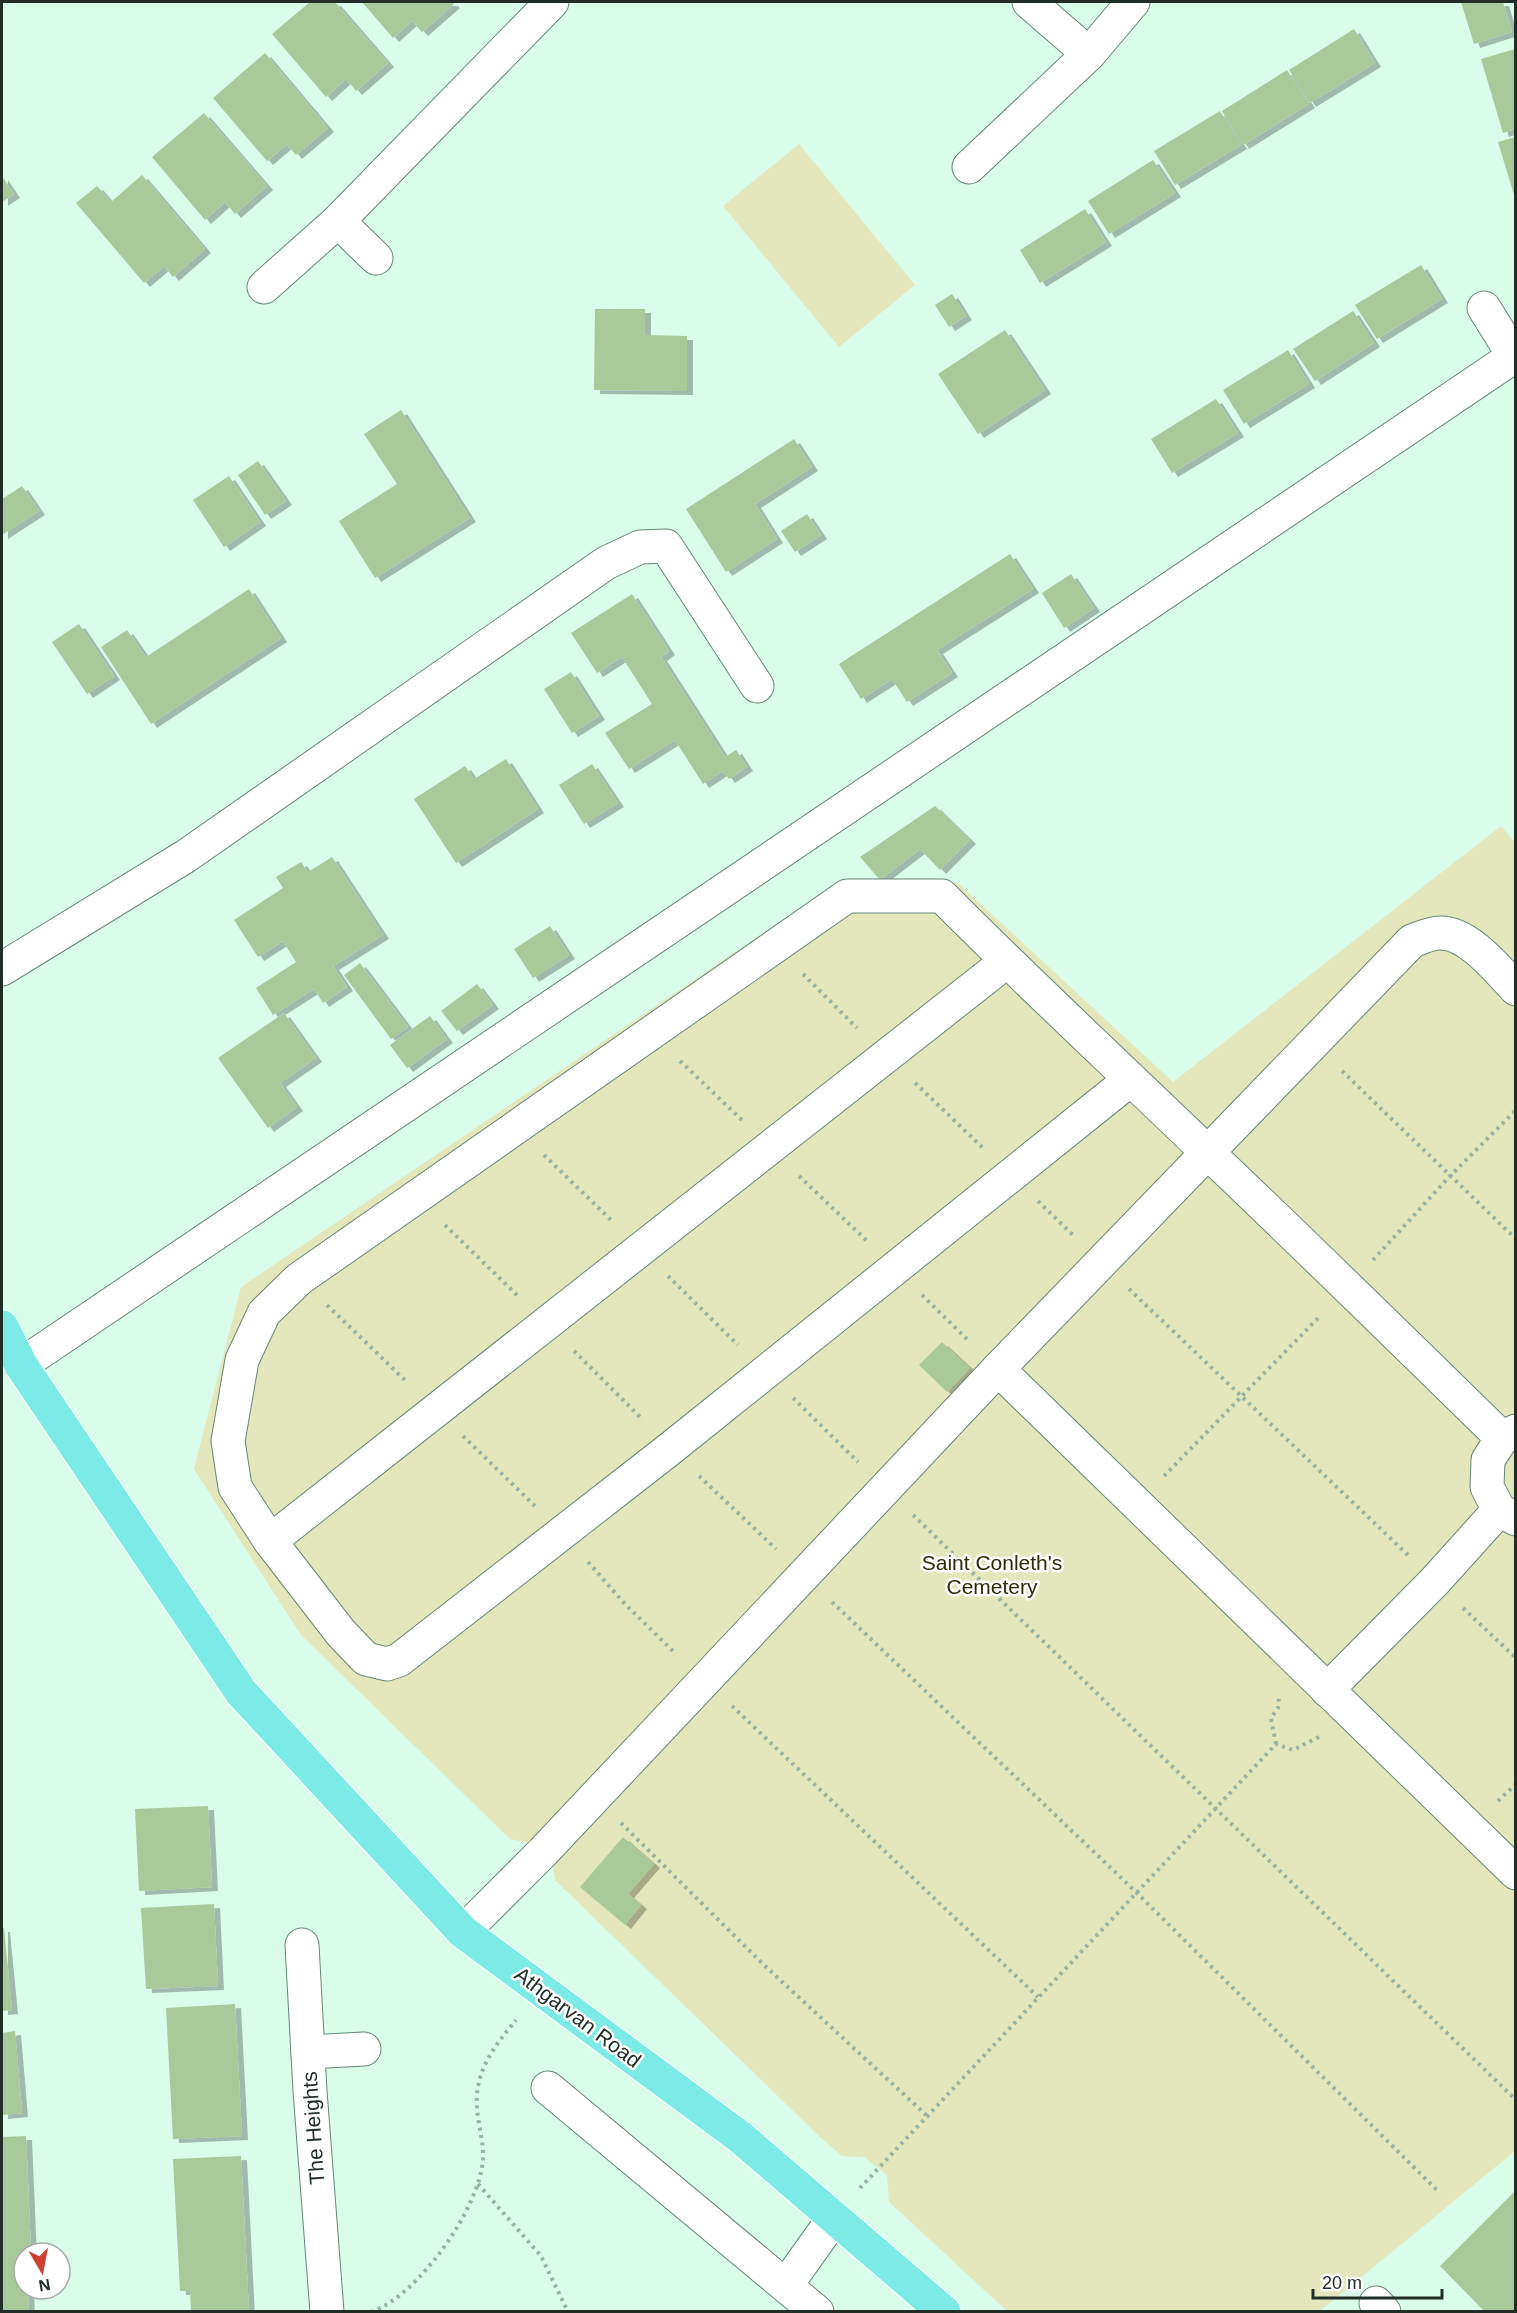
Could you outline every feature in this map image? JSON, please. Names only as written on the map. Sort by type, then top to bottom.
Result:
[{"type":"main road","name":"Athgarvan Road","points":[[2,1327],[21,1365],[241,1692],[463,1932],[740,2137],[944,2312]]},
{"type":"street","points":[[264,287],[338,221],[552,2]]},
{"type":"street","points":[[1029,2],[1089,54]]},
{"type":"street","points":[[969,167],[1089,54],[1133,2]]},
{"type":"street","points":[[338,221],[376,258]]},
{"type":"street","points":[[21,1365],[1515,355],[1484,308]]},
{"type":"street","points":[[2,969],[186,856],[606,563],[640,548],[666,546],[757,686]]},
{"type":"street","points":[[1131,1079],[671,1448],[399,1660],[387,1664],[366,1659],[341,1633],[270,1541],[235,1486],[228,1440],[242,1360],[264,1313],[299,1279],[847,896],[942,896],[1131,1079],[1509,1434],[1488,1460],[1487,1469],[1487,1486],[1507,1515],[1435,1581],[1327,1690]]},
{"type":"street","points":[[463,1932],[705,1681],[998,1369],[1412,941],[1440,933],[1459,937],[1486,957],[1515,989]]},
{"type":"street","points":[[270,1541],[1007,961]]},
{"type":"street","points":[[998,1369],[1515,1873]]},
{"type":"street","name":"The Heights","points":[[302,1945],[327,2312]]},
{"type":"street","points":[[308,2052],[364,2049]]},
{"type":"street","points":[[548,2088],[818,2312]]},
{"type":"street","points":[[787,2284],[834,2218]]},
{"type":"path","points":[[775,946],[886,1056],[1515,1658]]},
{"type":"path","points":[[652,1033],[998,1369]]},
{"type":"path","points":[[1313,1043],[1515,1239]]},
{"type":"path","points":[[517,1128],[1515,2100]]},
{"type":"path","points":[[417,1198],[547,1323],[671,1448],[1137,1893],[1438,2191]]},
{"type":"path","points":[[299,1279],[562,1533],[625,1604],[1038,1997]]},
{"type":"path","points":[[834,2218],[926,2115],[1276,1744],[1293,1750],[1326,1734],[1373,1735]]},
{"type":"path","points":[[594,1797],[764,1965],[926,2115]]},
{"type":"path","points":[[371,2312],[382,2308],[410,2286],[441,2252],[463,2219],[478,2184],[483,2159],[477,2094],[487,2057],[540,1989]]},
{"type":"path","points":[[478,2184],[541,2256],[568,2312]]},
{"type":"green space","points":[[799,144],[915,285],[839,347],[723,206]]},
{"type":"green space","name":"Saint Conleth's Cemetery","points":[[1501,826],[1516,844],[1515,2151],[1320,2311],[1007,2311],[889,2202],[887,2175],[864,2157],[842,2156],[820,2137],[555,1880],[552,1858],[533,1844],[510,1839],[301,1635],[194,1469],[241,1287],[843,879],[958,883],[1173,1082]]},
{"type":"building","points":[[310,2],[335,2],[388,63],[356,91],[346,79],[326,97],[272,34]]},
{"type":"building","points":[[362,2],[452,2],[454,4],[422,32],[412,21],[393,38]]},
{"type":"building","points":[[1461,2],[1503,2],[1512,32],[1474,44]]},
{"type":"building","points":[[1354,29],[1375,63],[1310,103],[1289,70]]},
{"type":"building","points":[[1515,49],[1515,129],[1503,133],[1481,59]]},
{"type":"building","points":[[265,53],[328,128],[296,155],[287,144],[267,161],[213,98]]},
{"type":"building","points":[[1287,70],[1309,104],[1243,145],[1222,111]]},
{"type":"building","points":[[1220,111],[1241,145],[1175,185],[1154,151]]},
{"type":"building","points":[[204,113],[267,186],[235,214],[225,202],[205,220],[152,157]]},
{"type":"building","points":[[1515,137],[1515,198],[1498,142]]},
{"type":"building","points":[[1153,160],[1175,193],[1109,234],[1088,201]]},
{"type":"building","points":[[142,175],[205,249],[173,277],[164,266],[144,283],[76,203],[97,186],[111,202]]},
{"type":"building","points":[[2,176],[14,194],[2,202]]},
{"type":"building","points":[[1085,209],[1106,242],[1040,283],[1020,250]]},
{"type":"building","points":[[1421,265],[1442,299],[1377,339],[1355,305]]},
{"type":"building","points":[[952,294],[966,316],[949,327],[935,305]]},
{"type":"building","points":[[595,309],[645,309],[645,335],[687,336],[687,391],[594,390]]},
{"type":"building","points":[[1353,311],[1374,343],[1315,381],[1293,349]]},
{"type":"building","points":[[1005,330],[1045,390],[978,434],[938,374]]},
{"type":"building","points":[[1288,350],[1309,384],[1244,424],[1223,390]]},
{"type":"building","points":[[1216,399],[1238,433],[1172,473],[1151,439]]},
{"type":"building","points":[[401,410],[470,518],[375,578],[339,521],[397,484],[364,434]]},
{"type":"building","points":[[794,439],[812,467],[755,504],[777,539],[726,572],[686,509]]},
{"type":"building","points":[[258,461],[286,501],[265,515],[238,475]]},
{"type":"building","points":[[229,476],[260,522],[224,547],[193,500]]},
{"type":"building","points":[[22,486],[39,511],[2,535],[2,499]]},
{"type":"building","points":[[807,514],[821,535],[795,552],[781,531]]},
{"type":"building","points":[[1010,554],[1033,589],[937,650],[952,673],[907,702],[892,679],[861,699],[839,664]]},
{"type":"building","points":[[1071,574],[1094,608],[1064,628],[1042,593]]},
{"type":"building","points":[[249,589],[281,638],[151,724],[101,647],[127,630],[146,657]]},
{"type":"building","points":[[632,594],[669,651],[661,657],[725,757],[736,750],[747,767],[729,779],[723,771],[703,784],[675,740],[629,769],[605,733],[652,704],[622,657],[597,673],[571,633]]},
{"type":"building","points":[[79,624],[114,676],[87,694],[52,642]]},
{"type":"building","points":[[571,672],[599,716],[572,733],[544,689]]},
{"type":"building","points":[[506,759],[538,809],[456,863],[414,799],[465,766],[474,779]]},
{"type":"building","points":[[592,764],[618,803],[584,824],[559,785]]},
{"type":"building","points":[[935,806],[970,840],[940,870],[920,849],[880,880],[860,857]]},
{"type":"building","points":[[332,857],[383,935],[333,966],[347,987],[323,1003],[314,989],[273,1015],[256,988],[296,962],[283,941],[258,957],[234,920],[283,888],[276,877],[301,862],[308,872]]},
{"type":"building","points":[[550,926],[569,955],[533,978],[514,949]]},
{"type":"building","points":[[360,963],[408,1027],[391,1039],[344,975]]},
{"type":"building","points":[[477,984],[493,1005],[457,1031],[441,1011]]},
{"type":"building","points":[[284,1013],[316,1058],[280,1083],[297,1107],[268,1128],[218,1058]]},
{"type":"building","points":[[430,1016],[447,1039],[407,1068],[390,1045]]},
{"type":"building","points":[[942,1342],[970,1368],[947,1392],[919,1365]]},
{"type":"building","points":[[208,1806],[212,1887],[139,1891],[135,1809]]},
{"type":"building","points":[[623,1837],[654,1864],[628,1894],[641,1905],[625,1925],[580,1887]]},
{"type":"building","points":[[214,1904],[218,1986],[146,1989],[141,1908]]},
{"type":"building","points":[[2,1928],[4,1928],[12,2010],[2,2011]]},
{"type":"building","points":[[235,2004],[242,2136],[173,2139],[166,2008]]},
{"type":"building","points":[[15,2031],[22,2113],[2,2115],[2,2033]]},
{"type":"building","points":[[26,2136],[30,2241],[12,2241],[12,2301],[29,2301],[29,2311],[2,2312],[2,2137]]},
{"type":"building","points":[[241,2156],[249,2312],[191,2312],[190,2291],[180,2291],[173,2159]]},
{"type":"building","points":[[1515,2191],[1515,2312],[1485,2312],[1440,2266]]}]
